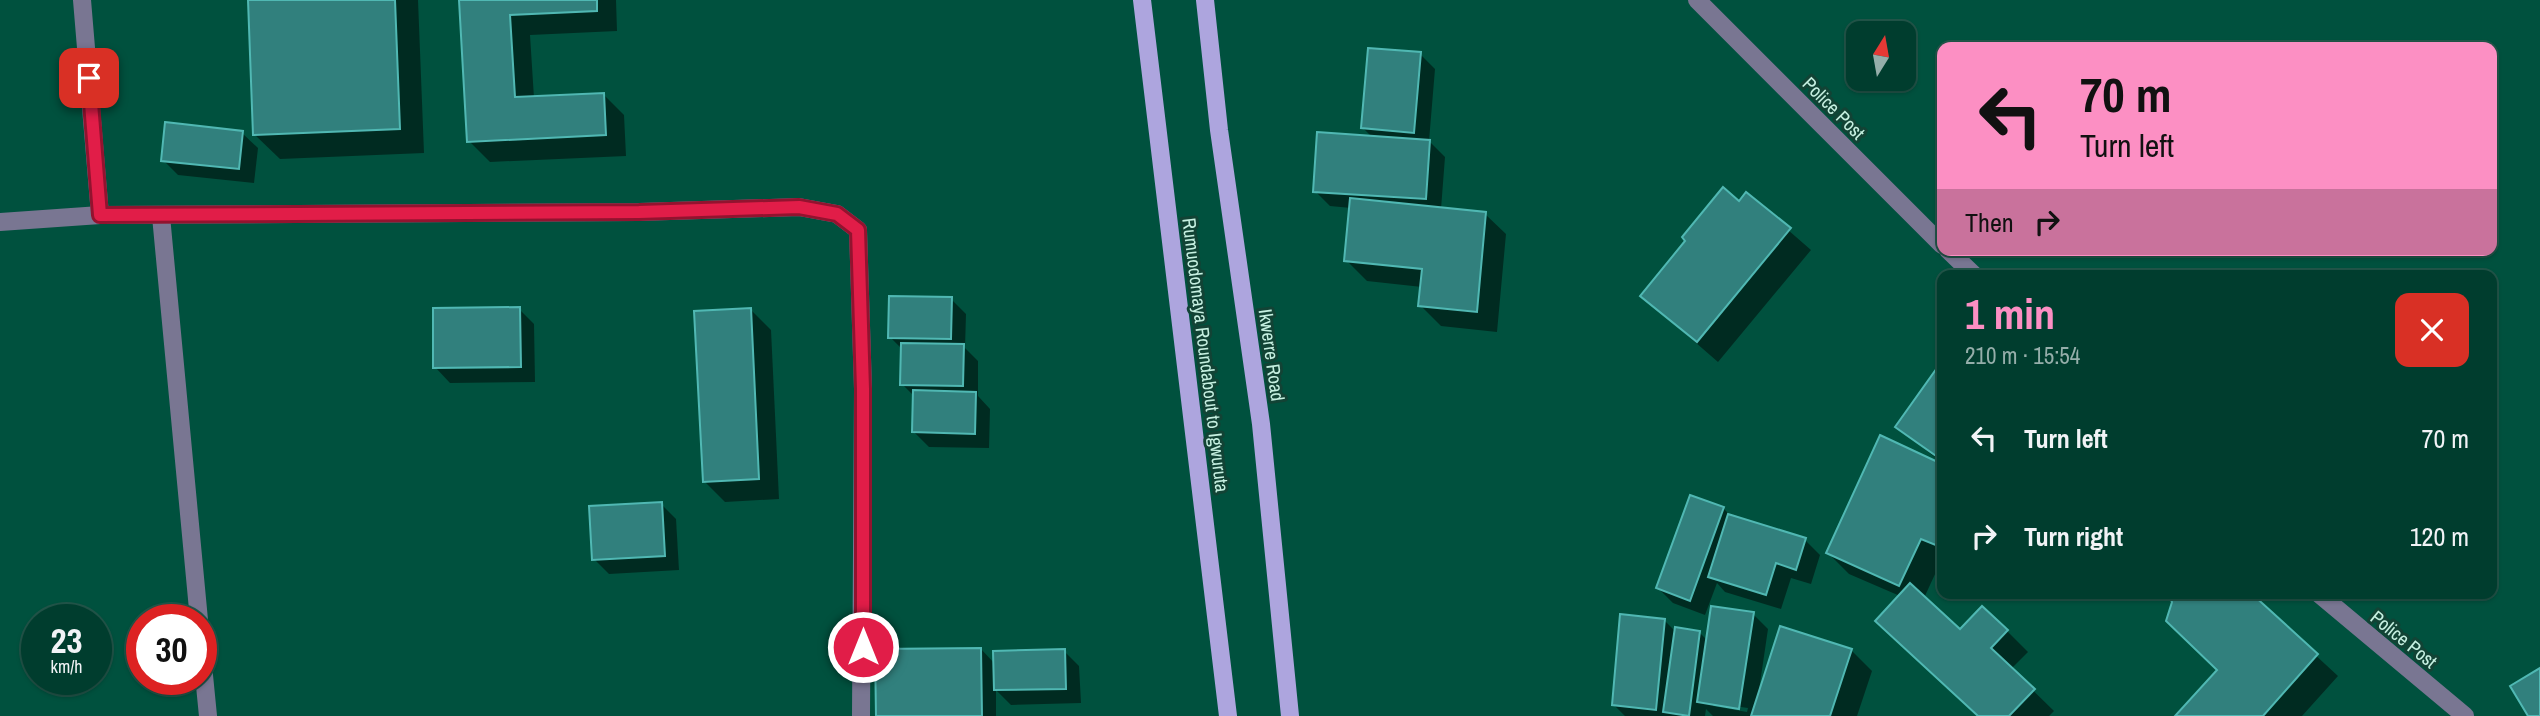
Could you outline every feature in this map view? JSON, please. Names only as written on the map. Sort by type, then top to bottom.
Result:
[{"type":"main road","name":"Rumuodomaya Roundabout to Igwuruta","points":[[1142,0],[1228,716]]},
{"type":"main road","name":"Ikwerre Road","points":[[1205,0],[1219,130],[1261,424],[1290,716]]},
{"type":"street","points":[[82,0],[100,215]]},
{"type":"street","name":"Police Post","points":[[1697,0],[1937,240]]},
{"type":"street","points":[[0,222],[100,215],[639,212],[799,207],[837,214],[858,230],[863,389],[861,716]]},
{"type":"street","points":[[162,216],[198,604]]},
{"type":"street","points":[[1954,256],[1969,270]]},
{"type":"street","name":"Police Post","points":[[2325,599],[2465,716]]},
{"type":"street","points":[[206,695],[208,716]]},
{"type":"building","points":[[248,0],[395,0],[400,129],[253,135]]},
{"type":"building","points":[[459,0],[597,0],[597,11],[510,15],[515,97],[604,93],[606,135],[467,142]]},
{"type":"building","points":[[1368,48],[1421,52],[1414,133],[1361,128]]},
{"type":"building","points":[[165,122],[243,131],[239,169],[161,161]]},
{"type":"building","points":[[1317,132],[1430,140],[1426,199],[1313,192]]},
{"type":"building","points":[[1723,187],[1739,201],[1746,192],[1791,228],[1697,342],[1640,296],[1685,241],[1682,237]]},
{"type":"building","points":[[1350,198],[1486,212],[1477,312],[1418,306],[1422,269],[1344,261]]},
{"type":"building","points":[[889,296],[952,297],[951,339],[888,338]]},
{"type":"building","points":[[520,307],[521,367],[433,368],[433,308]]},
{"type":"building","points":[[751,308],[759,479],[703,482],[694,311]]},
{"type":"building","points":[[901,343],[964,344],[963,386],[900,385]]},
{"type":"building","points":[[1937,368],[1937,457],[1895,427]]},
{"type":"building","points":[[913,390],[976,392],[975,434],[912,432]]},
{"type":"building","points":[[1880,435],[1937,462],[1937,546],[1921,539],[1899,586],[1826,553]]},
{"type":"building","points":[[1690,495],[1724,507],[1690,601],[1656,588]]},
{"type":"building","points":[[662,502],[665,556],[592,560],[589,506]]},
{"type":"building","points":[[1728,514],[1806,538],[1796,570],[1776,563],[1766,595],[1708,577]]},
{"type":"building","points":[[1910,583],[1960,629],[1982,606],[2008,630],[1991,648],[2035,689],[2009,716],[1978,716],[1875,621]]},
{"type":"building","points":[[2171,599],[2258,599],[2318,654],[2263,716],[2175,716],[2217,670],[2166,621]]},
{"type":"building","points":[[1711,606],[1754,612],[1739,709],[1697,702]]},
{"type":"building","points":[[1620,614],[1665,619],[1656,710],[1612,705]]},
{"type":"building","points":[[1780,626],[1852,649],[1830,716],[1751,716]]},
{"type":"building","points":[[1675,627],[1700,631],[1689,716],[1663,712]]},
{"type":"building","points":[[981,648],[982,716],[876,716],[875,649]]},
{"type":"building","points":[[1065,649],[1066,689],[994,690],[993,651]]},
{"type":"building","points":[[2540,668],[2540,716],[2528,716],[2510,686]]},
{"type":"route","points":[[89,78],[100,215],[639,212],[799,207],[837,214],[858,230],[863,389],[863,647]]}]
